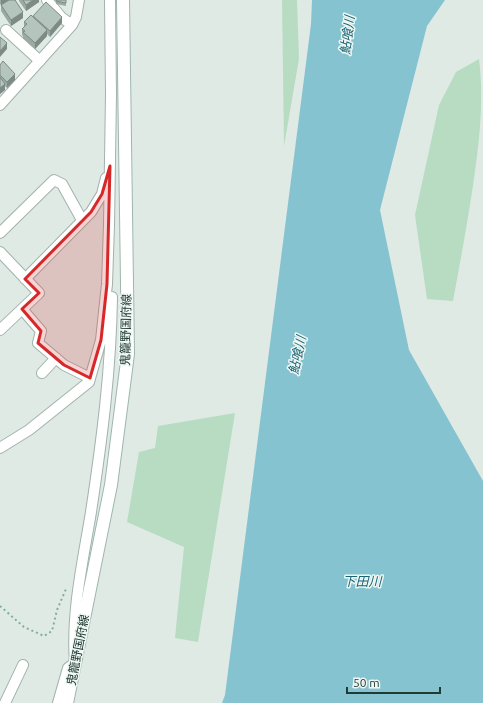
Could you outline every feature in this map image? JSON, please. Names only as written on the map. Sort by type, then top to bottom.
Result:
[{"type":"main road","name":"鬼籠野国府線","points":[[67,703],[111,485],[128,354],[123,0]]},
{"type":"street","points":[[47,0],[61,17],[72,25]]},
{"type":"street","points":[[0,105],[72,25],[76,17],[80,0]]},
{"type":"street","points":[[0,448],[29,430],[89,382],[102,340],[108,284],[110,0]]},
{"type":"street","points":[[6,30],[40,61]]},
{"type":"street","points":[[25,279],[91,212],[102,194],[110,166]]},
{"type":"street","points":[[0,233],[54,180],[62,184],[82,220]]},
{"type":"street","points":[[103,246],[103,218],[109,201]]},
{"type":"street","points":[[0,252],[39,293],[0,330]]},
{"type":"street","points":[[58,703],[68,668],[75,663],[74,647],[81,566],[93,500],[106,406],[112,343],[112,294],[108,284]]},
{"type":"street","points":[[22,309],[41,331],[38,343],[64,365],[90,378]]},
{"type":"street","points":[[42,373],[56,358]]},
{"type":"street","points":[[5,703],[23,665]]},
{"type":"path","points":[[0,606],[24,627],[44,636],[52,631],[57,610],[67,588]]},
{"type":"highlighted area","points":[[110,166],[107,284],[101,340],[90,378],[64,365],[38,343],[41,331],[22,309],[39,293],[25,279],[91,212],[102,194]]},
{"type":"green space","points":[[282,0],[297,0],[299,59],[284,146]]},
{"type":"green space","points":[[479,59],[481,95],[475,174],[453,301],[427,299],[415,215],[439,105],[456,72]]},
{"type":"green space","points":[[235,413],[198,642],[175,638],[184,547],[127,522],[139,452],[155,448],[158,426]]},
{"type":"water","name":"下田川","points":[[312,0],[445,0],[427,26],[380,210],[409,350],[483,481],[483,703],[222,703],[225,695],[311,24]]},
{"type":"building","points":[[9,0],[15,0],[23,12],[11,20],[1,5]]},
{"type":"building","points":[[23,0],[33,0],[26,5]]},
{"type":"building","points":[[66,0],[66,3],[56,1]]},
{"type":"building","points":[[46,2],[62,17],[50,31],[33,16]]},
{"type":"building","points":[[31,15],[47,30],[35,43],[23,32],[25,31],[22,29],[27,24],[24,22]]},
{"type":"building","points":[[0,37],[7,43],[0,51]]},
{"type":"building","points":[[3,61],[15,74],[7,82],[0,75],[0,65]]},
{"type":"building","points":[[0,77],[5,84],[0,88]]},
{"type":"water label","name":"鮎喰川","points":[[347,35]]},
{"type":"water label","name":"鮎喰川","points":[[297,355]]}]
